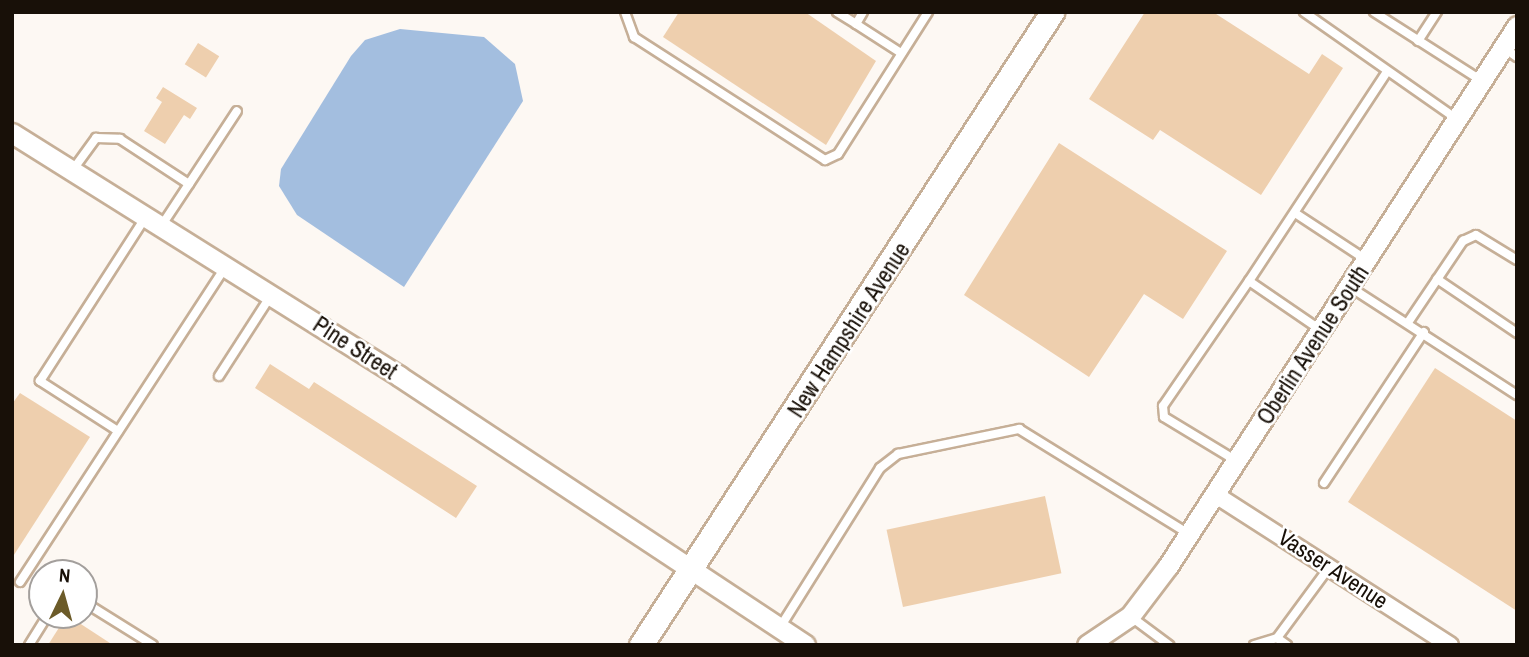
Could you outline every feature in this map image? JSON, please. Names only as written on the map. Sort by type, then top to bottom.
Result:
[{"type":"main road","name":"New Hampshire Avenue","points":[[640,645],[693,570],[1052,12]]},
{"type":"street","name":"Oberlin Avenue South","points":[[1087,645],[1130,615],[1189,534],[1482,81],[1510,52],[1517,26]]},
{"type":"street","name":"Pine Street","points":[[12,133],[153,223],[227,265],[693,570]]},
{"type":"street","name":"Vasser Avenue","points":[[1216,495],[1450,645]]},
{"type":"street","points":[[693,570],[805,645]]},
{"type":"lane","points":[[625,12],[634,37],[825,160],[838,154],[928,12]]},
{"type":"lane","points":[[837,12],[901,53]]},
{"type":"lane","points":[[856,24],[863,12]]},
{"type":"lane","points":[[1304,12],[1458,119]]},
{"type":"lane","points":[[1374,12],[1482,81]]},
{"type":"lane","points":[[1419,41],[1437,12]]},
{"type":"lane","points":[[1238,461],[1164,417],[1163,406],[1295,213],[1387,72]]},
{"type":"lane","points":[[118,431],[40,381],[153,223],[188,184],[237,111]]},
{"type":"lane","points":[[72,171],[94,141],[107,136],[188,184]]},
{"type":"lane","points":[[1295,213],[1368,261]]},
{"type":"lane","points":[[1409,321],[1463,241],[1476,235],[1517,260]]},
{"type":"lane","points":[[20,582],[227,265]]},
{"type":"lane","points":[[1437,279],[1517,333]]},
{"type":"lane","points":[[1248,281],[1321,330]]},
{"type":"lane","points":[[1350,287],[1409,321],[1517,395]]},
{"type":"lane","points":[[219,376],[272,294]]},
{"type":"lane","points":[[1324,483],[1424,332]]},
{"type":"lane","points":[[779,629],[880,468],[898,454],[1019,429],[1189,534]]},
{"type":"lane","points":[[1254,645],[1277,638],[1330,566]]},
{"type":"lane","points":[[98,611],[153,645]]},
{"type":"lane","points":[[1130,615],[1169,645]]},
{"type":"lane","points":[[29,645],[39,629]]},
{"type":"lane","points":[[1277,638],[1287,645]]},
{"type":"water","points":[[400,29],[484,37],[515,64],[523,101],[404,287],[297,215],[279,186],[281,169],[351,56],[365,40]]},
{"type":"building","points":[[679,12],[805,12],[876,61],[826,145],[663,37]]},
{"type":"building","points":[[1145,12],[1213,12],[1309,74],[1322,54],[1343,68],[1261,195],[1160,130],[1153,140],[1089,99]]},
{"type":"building","points":[[198,43],[219,56],[206,77],[185,64]]},
{"type":"building","points":[[163,87],[197,108],[190,119],[184,115],[165,144],[144,131],[162,102],[156,98]]},
{"type":"building","points":[[1059,143],[1227,251],[1183,319],[1144,294],[1089,377],[964,295]]},
{"type":"building","points":[[270,364],[309,389],[314,382],[477,486],[456,518],[255,388]]},
{"type":"building","points":[[1435,368],[1517,421],[1517,611],[1348,502]]},
{"type":"building","points":[[20,393],[90,437],[12,558],[12,404]]},
{"type":"building","points":[[1045,496],[1061,573],[903,607],[887,530]]},
{"type":"building","points":[[58,629],[88,629],[113,645],[48,645]]}]
